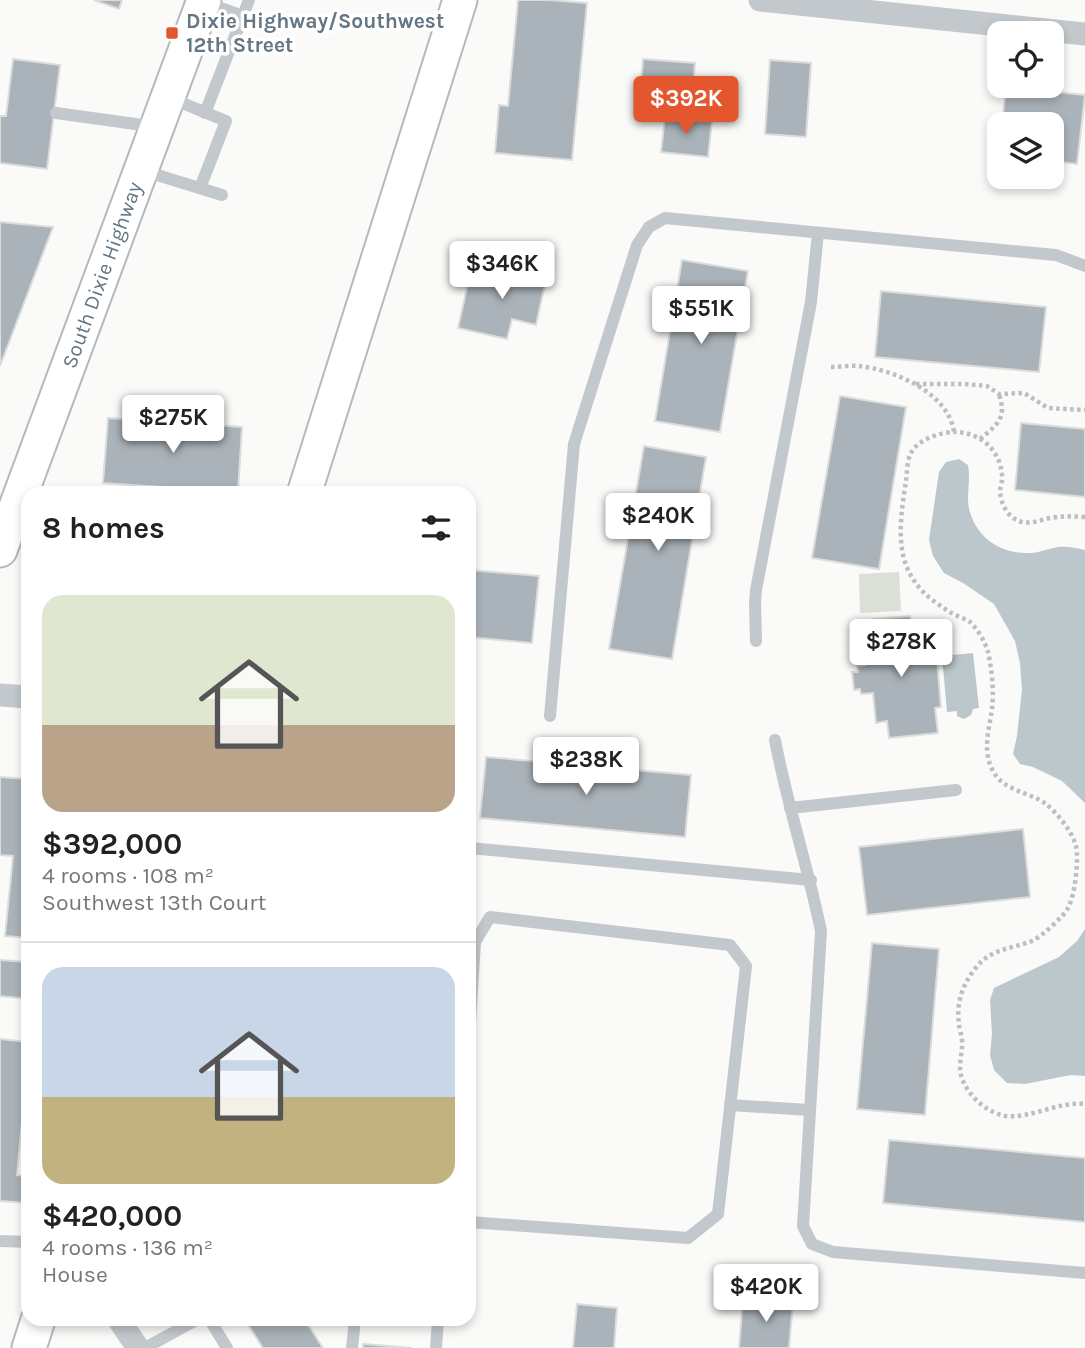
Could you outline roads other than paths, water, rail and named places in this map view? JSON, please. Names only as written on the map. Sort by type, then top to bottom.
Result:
[{"type":"main road","points":[[307,486],[460,0]]},
{"type":"main road","name":"South Dixie Highway","points":[[24,486],[204,1]]},
{"type":"main road","name":"South Dixie Highway","points":[[0,550],[21,493]]},
{"type":"main road","points":[[29,1348],[36,1326]]},
{"type":"street","points":[[760,0],[1085,34]]},
{"type":"street","points":[[0,695],[21,696]]},
{"type":"street","points":[[123,1326],[138,1348]]},
{"type":"lane","points":[[205,113],[249,0]]},
{"type":"lane","points":[[204,1],[243,16]]},
{"type":"lane","points":[[56,113],[205,113],[226,121],[200,188]]},
{"type":"lane","points":[[141,170],[222,194]]},
{"type":"lane","points":[[550,716],[574,444],[637,245],[649,227],[665,218],[1056,255],[1085,266]]},
{"type":"lane","points":[[756,641],[756,590],[811,302],[818,233]]},
{"type":"lane","points":[[775,740],[782,777],[811,880],[821,931],[803,1227],[812,1244],[833,1252],[1085,1273]]},
{"type":"lane","points":[[790,808],[956,790]]},
{"type":"lane","points":[[476,849],[811,880]]},
{"type":"lane","points":[[476,940],[490,917],[730,944],[746,966],[718,1214],[688,1238],[476,1223]]},
{"type":"lane","points":[[730,1105],[809,1110]]},
{"type":"lane","points":[[0,1241],[21,1242]]},
{"type":"lane","points":[[145,1348],[185,1326]]},
{"type":"lane","points":[[214,1326],[227,1348]]},
{"type":"lane","points":[[352,1348],[354,1326]]},
{"type":"lane","points":[[436,1348],[438,1326]]},
{"type":"place","name":"Dixie Highway/Southwest 12th Street","points":[[172,33]]}]
